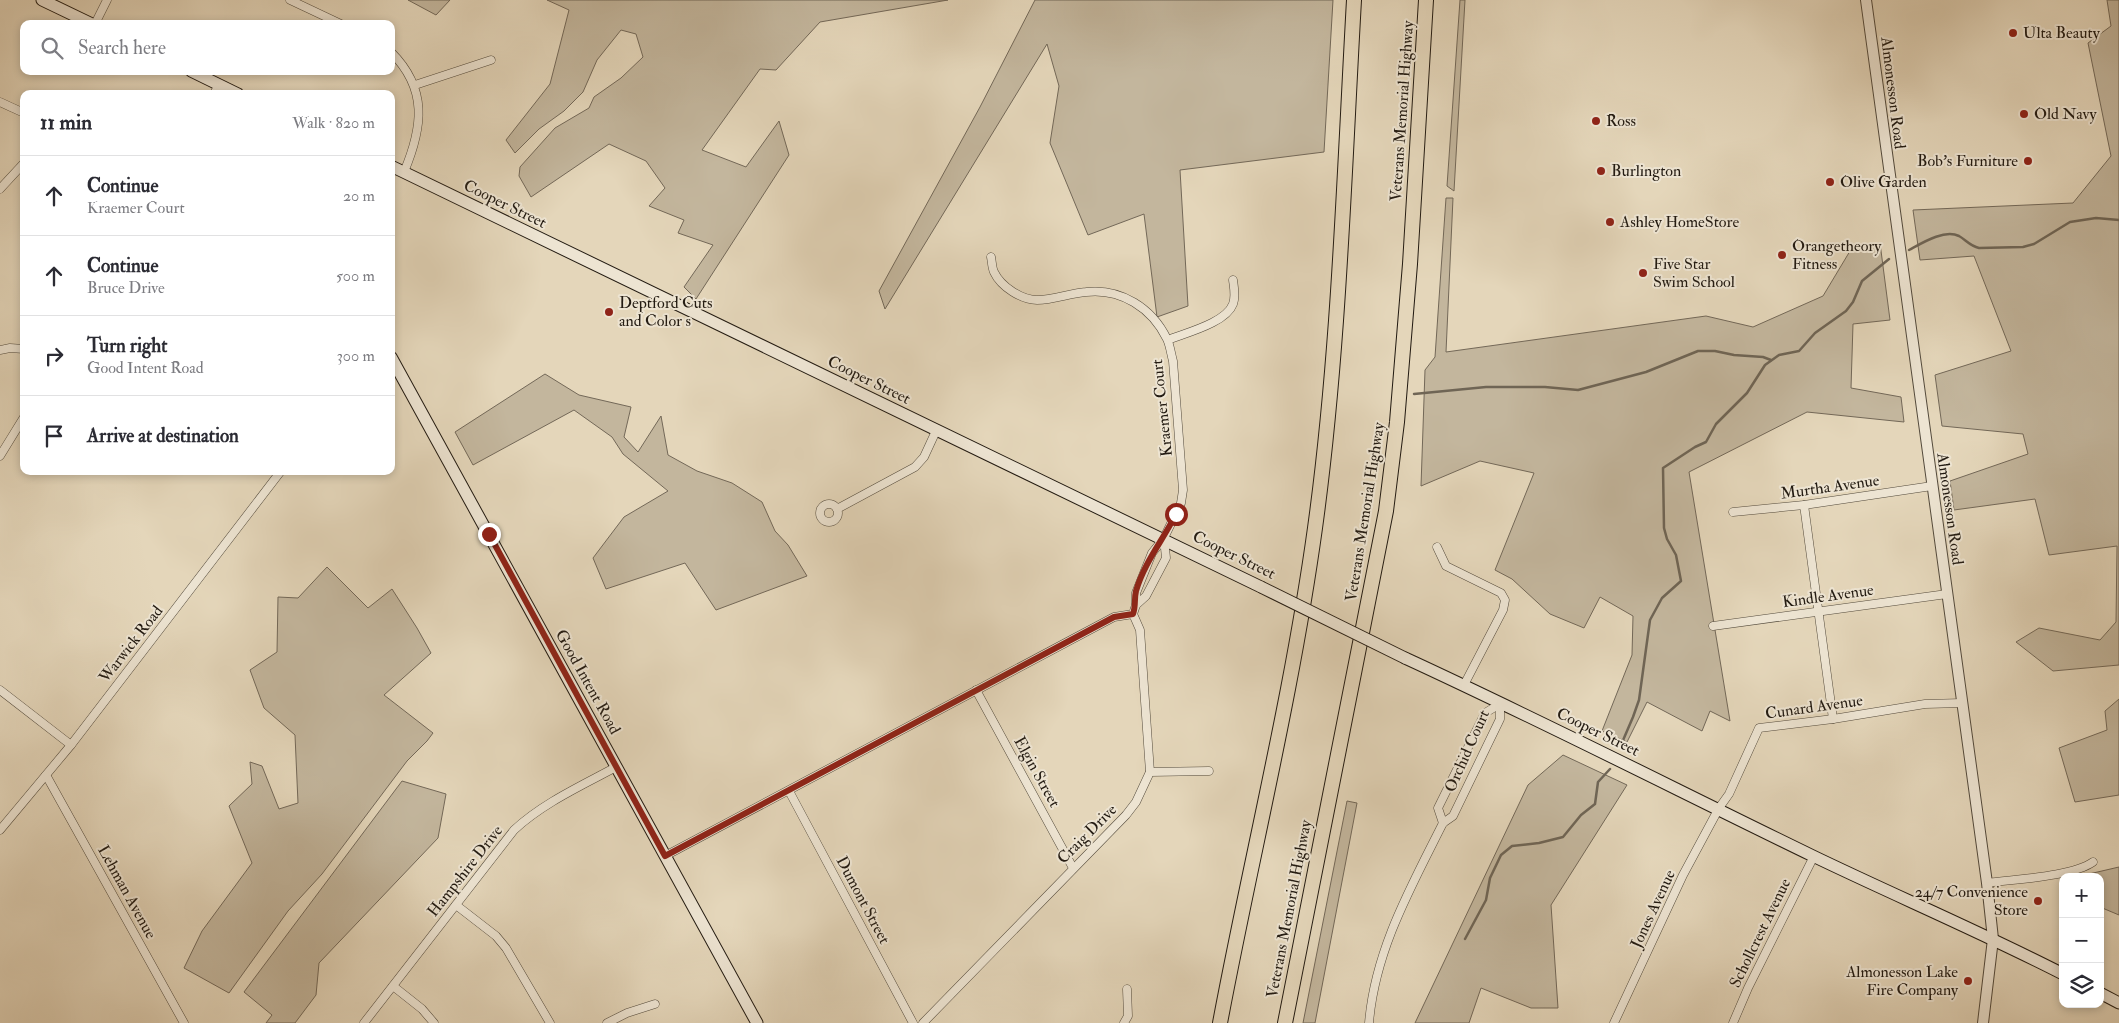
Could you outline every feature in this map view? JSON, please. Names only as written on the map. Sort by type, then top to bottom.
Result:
[{"type":"highway","points":[[1220,1023],[1262,821],[1299,626],[1315,528],[1331,377],[1354,0]]},
{"type":"highway","name":"Veterans Memorial Highway","points":[[1285,1023],[1386,511],[1397,422],[1426,0]]},
{"type":"highway","points":[[1422,70],[1431,0]]},
{"type":"main road","points":[[42,0],[84,20]]},
{"type":"main road","points":[[197,75],[216,89]]},
{"type":"main road","name":"Cooper Street","points":[[395,168],[936,431],[1164,538],[1405,658],[1719,808],[1814,856],[1994,939],[2059,972]]},
{"type":"main road","name":"Good Intent Road","points":[[395,364],[757,1023]]},
{"type":"main road","points":[[2104,996],[2119,1003]]},
{"type":"street","points":[[95,20],[107,0]]},
{"type":"street","points":[[290,0],[332,20]]},
{"type":"street","name":"Almonesson Road","points":[[1866,0],[1888,168],[1908,295],[1994,939],[1983,1023]]},
{"type":"street","points":[[395,58],[415,85],[418,99],[415,145],[404,172]]},
{"type":"street","points":[[415,85],[491,60]]},
{"type":"street","points":[[0,102],[20,111]]},
{"type":"street","points":[[0,188],[20,167]]},
{"type":"street","name":"Kraemer Court","points":[[991,257],[994,273],[1016,294],[1036,300],[1086,292],[1100,291],[1116,294],[1129,299],[1150,314],[1168,340],[1173,361],[1183,490],[1181,503],[1164,538],[1152,553],[1136,593],[1136,605]]},
{"type":"street","points":[[1168,340],[1215,321],[1226,314],[1233,304],[1235,292],[1233,280]]},
{"type":"street","points":[[0,350],[20,349]]},
{"type":"street","points":[[0,456],[20,424]]},
{"type":"street","points":[[837,509],[915,467],[924,457],[936,431]]},
{"type":"street","name":"Warwick Road","points":[[0,830],[71,745],[278,475]]},
{"type":"street","name":"Murtha Avenue","points":[[1732,512],[1804,505],[1932,486]]},
{"type":"street","points":[[1804,505],[1833,719]]},
{"type":"street","points":[[665,856],[1114,617],[1133,614],[1136,605],[1146,596],[1166,558],[1164,538]]},
{"type":"street","points":[[1437,547],[1446,566],[1492,587],[1501,593],[1505,600],[1503,610],[1464,685]]},
{"type":"street","name":"Kindle Avenue","points":[[1713,626],[1947,594]]},
{"type":"street","name":"Craig Drive","points":[[923,1023],[1126,815],[1136,802],[1150,772],[1140,630],[1133,614]]},
{"type":"street","points":[[0,690],[71,745]]},
{"type":"street","name":"Elgin Street","points":[[976,690],[1074,868]]},
{"type":"street","name":"Cunard Avenue","points":[[1719,808],[1729,794],[1759,728],[1833,719],[1925,704],[1962,703]]},
{"type":"street","name":"Orchid Court","points":[[1369,1023],[1377,970],[1392,926],[1443,823],[1453,816],[1500,719],[1500,704],[1484,713],[1438,808],[1443,823]]},
{"type":"street","name":"Hampshire Drive","points":[[364,1023],[514,830],[526,818],[616,767]]},
{"type":"street","points":[[1150,772],[1209,771]]},
{"type":"street","name":"Lehman Avenue","points":[[46,775],[184,1023]]},
{"type":"street","name":"Dumont Street","points":[[789,791],[914,1023]]},
{"type":"street","name":"Jones Avenue","points":[[1614,1023],[1683,876],[1719,808]]},
{"type":"street","name":"Schollcrest Avenue","points":[[1734,1023],[1748,988],[1814,856]]},
{"type":"street","points":[[1987,883],[2062,873],[2084,868],[2093,862]]},
{"type":"street","points":[[456,905],[496,936],[506,948],[550,1023]]},
{"type":"street","points":[[393,986],[422,1009],[434,1023]]},
{"type":"street","points":[[1124,1023],[1128,1016],[1126,990]]},
{"type":"street","points":[[607,1023],[627,1012],[655,1004]]},
{"type":"shaded area","points":[[408,0],[450,0],[436,15]]},
{"type":"shaded area","points":[[547,0],[948,0],[820,22],[776,70],[760,69],[702,150],[746,167],[779,121],[789,155],[696,299],[684,287],[713,245],[678,233],[684,220],[649,206],[665,188],[646,161],[609,144],[531,197],[519,176],[520,167],[555,128],[589,108],[594,97],[621,78],[643,57],[636,34],[621,30],[597,60],[583,92],[564,111],[539,129],[515,153],[506,140],[550,84],[569,10]]},
{"type":"shaded area","points":[[1035,0],[1333,0],[1324,152],[1180,170],[1188,306],[1157,317],[1144,214],[1088,235],[1050,143],[1059,86],[1047,44],[885,309],[879,291],[980,107]]},
{"type":"shaded area","points":[[1460,0],[1465,0],[1454,191],[1447,186]]},
{"type":"shaded area","points":[[2107,0],[2119,0],[2119,665],[2053,671],[2016,642],[2039,628],[2100,640],[2116,622],[2117,546],[2049,555],[2035,499],[1954,510],[1950,481],[2028,454],[2023,434],[1942,426],[1935,375],[2011,351],[1974,256],[1920,260],[1913,210],[2073,203],[2111,156],[2088,43],[2111,26]]},
{"type":"shaded area","points":[[1446,198],[1453,198],[1446,352],[1706,316],[1753,327],[1823,296],[1853,246],[1880,243],[1890,320],[1853,324],[1851,388],[1901,397],[1904,422],[1807,412],[1689,472],[1730,721],[1710,711],[1702,731],[1647,702],[1627,742],[1602,731],[1632,655],[1633,616],[1600,597],[1584,628],[1550,614],[1512,579],[1495,570],[1534,473],[1480,461],[1421,486],[1425,370],[1435,357]]},
{"type":"shaded area","points":[[545,374],[579,395],[631,407],[624,437],[638,452],[661,416],[668,455],[697,471],[732,483],[762,502],[775,531],[788,545],[807,576],[716,610],[685,563],[606,589],[593,558],[624,517],[668,491],[623,454],[612,437],[574,410],[473,465],[455,432]]},
{"type":"shaded area","points":[[327,567],[368,608],[392,589],[417,628],[431,653],[384,695],[433,733],[407,761],[322,874],[288,911],[229,993],[184,968],[202,931],[252,863],[229,806],[252,784],[250,762],[262,766],[279,809],[298,803],[295,735],[264,708],[250,670],[277,652],[278,597],[298,598]]},
{"type":"shaded area","points":[[2119,699],[2119,795],[2075,802],[2059,748],[2107,730],[2105,711]]},
{"type":"shaded area","points":[[1563,755],[1627,785],[1551,905],[1558,1008],[1531,1008],[1481,988],[1469,1023],[1415,1023],[1528,785]]},
{"type":"shaded area","points":[[402,781],[446,794],[438,838],[319,963],[316,995],[295,1023],[266,1023],[272,1015],[244,992]]},
{"type":"shaded area","points":[[1347,801],[1357,803],[1315,1023],[1303,1023]]},
{"type":"shaded area","points":[[2119,867],[2119,915],[2104,909],[2104,873],[2093,873]]},
{"type":"waterway","points":[[1909,250],[1933,238],[1947,234],[1959,236],[1979,248],[2023,247],[2034,244],[2070,222],[2096,218],[2119,220]]},
{"type":"waterway","points":[[1621,745],[1639,700],[1650,620],[1662,598],[1681,581],[1676,555],[1667,539],[1664,528],[1663,468],[1706,442],[1716,424],[1747,393],[1765,365],[1779,355],[1799,351],[1815,333],[1846,311],[1853,302],[1862,281],[1889,259]]},
{"type":"waterway","points":[[1414,394],[1486,387],[1545,387],[1578,390],[1646,372],[1698,351],[1715,351],[1734,355],[1763,357],[1771,360]]},
{"type":"waterway","points":[[1465,939],[1486,900],[1490,878],[1501,855],[1512,846],[1539,843],[1563,837],[1581,815],[1595,804],[1598,782],[1610,769]]},
{"type":"place","name":"Ulta Beauty","points":[[2013,33]]},
{"type":"place","name":"Old Navy","points":[[2024,114]]},
{"type":"place","name":"Ross","points":[[1596,121]]},
{"type":"place","name":"Bob’s Furniture","points":[[2028,161]]},
{"type":"place","name":"Burlington","points":[[1601,171]]},
{"type":"place","name":"Olive Garden","points":[[1830,182]]},
{"type":"place","name":"Ashley HomeStore","points":[[1610,222]]},
{"type":"place","name":"Orangetheory Fitness","points":[[1782,255]]},
{"type":"place","name":"Five Star Swim School","points":[[1643,273]]},
{"type":"place","name":"Deptford Cuts and Color s","points":[[609,312]]},
{"type":"place","name":"24/7 Convenience Store","points":[[2038,901]]},
{"type":"place","name":"Almonesson Lake Fire Company","points":[[1968,981]]},
{"type":"route","points":[[489,534],[665,856],[1114,617],[1133,614],[1136,605],[1136,593],[1152,553],[1164,538],[1176,514]]}]
